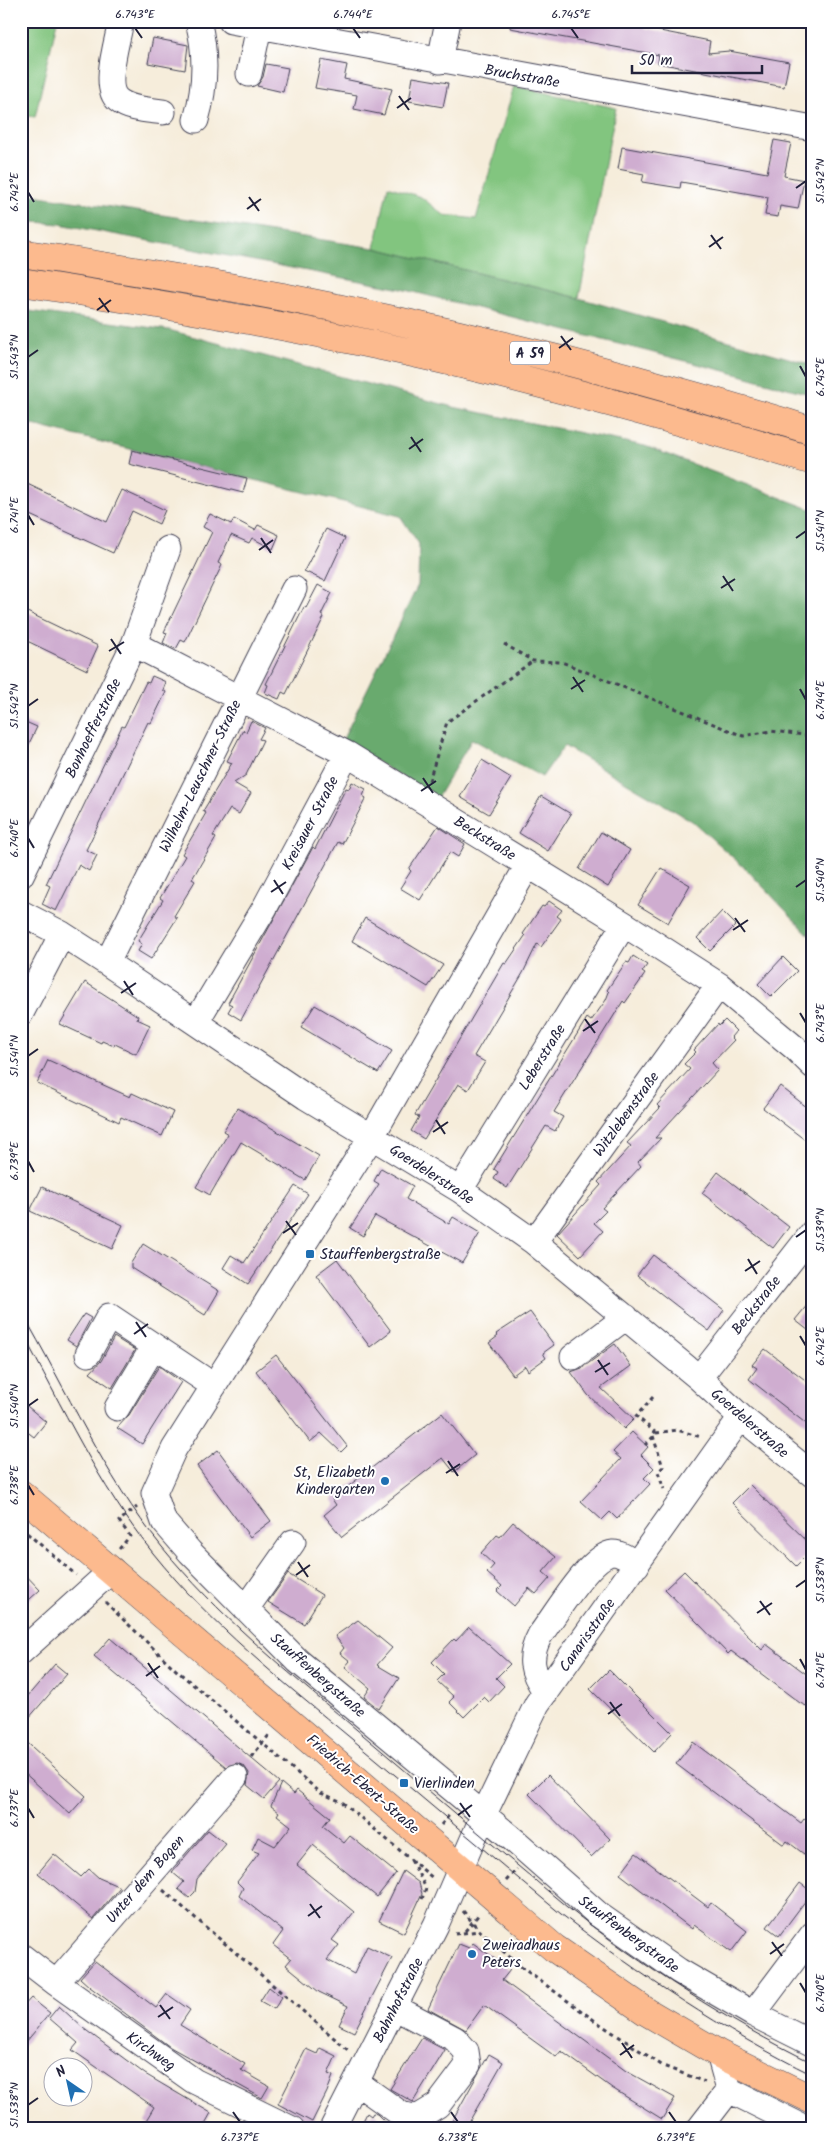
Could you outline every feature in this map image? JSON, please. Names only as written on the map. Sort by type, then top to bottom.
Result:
[{"type":"main road","name":"A 59","points":[[21,253],[264,293],[399,321],[637,380],[813,431]]},
{"type":"main road","name":"A 59","points":[[21,282],[154,303],[388,348],[497,373],[813,461]]},
{"type":"main road","points":[[775,420],[813,425]]},
{"type":"main road","points":[[736,438],[813,476]]},
{"type":"main road","name":"Friedrich-Ebert-Straße","points":[[21,1494],[554,1948],[647,2012],[719,2054],[813,2100]]},
{"type":"street","points":[[121,21],[110,87],[118,100],[132,107],[164,112]]},
{"type":"street","points":[[196,120],[203,96],[205,75],[204,44],[198,21]]},
{"type":"street","name":"Bruchstraße","points":[[231,21],[440,61],[813,128]]},
{"type":"street","points":[[440,61],[448,21]]},
{"type":"street","points":[[248,74],[259,27]]},
{"type":"street","name":"Bonhoefferstraße","points":[[21,875],[134,644],[168,549]]},
{"type":"street","name":"Wilhelm-Leuschner-Straße","points":[[107,963],[294,589]]},
{"type":"street","name":"Beckstraße","points":[[134,644],[347,754],[624,924],[719,985],[795,1048],[813,1066]]},
{"type":"street","name":"Kreisauer Straße","points":[[196,1022],[264,909],[347,754]]},
{"type":"street","points":[[154,1493],[174,1449],[372,1136],[528,865]]},
{"type":"street","name":"Goerdelerstraße","points":[[21,913],[62,934],[306,1097],[460,1190],[534,1242],[699,1378],[742,1418],[813,1475]]},
{"type":"street","name":"Leberstraße","points":[[460,1190],[624,924]]},
{"type":"street","points":[[21,1013],[62,934]]},
{"type":"street","name":"Witzlebenstraße","points":[[534,1242],[719,985]]},
{"type":"street","name":"Beckstraße","points":[[699,1378],[813,1232]]},
{"type":"street","points":[[88,1354],[109,1316],[214,1386]]},
{"type":"street","points":[[573,1357],[626,1317]]},
{"type":"street","points":[[117,1408],[154,1346]]},
{"type":"street","name":"Canarisstraße","points":[[460,1868],[537,1704],[742,1418]]},
{"type":"street","name":"Stauffenbergstraße","points":[[154,1493],[164,1522],[298,1661],[599,1915],[679,1971],[753,2014],[813,2044]]},
{"type":"street","points":[[246,1609],[292,1542]]},
{"type":"street","points":[[546,1692],[535,1677],[531,1664],[533,1649],[540,1636],[596,1561],[613,1553],[620,1554],[637,1565]]},
{"type":"street","points":[[21,1652],[112,1570]]},
{"type":"street","name":"Unter dem Bogen","points":[[56,1983],[235,1776]]},
{"type":"street","name":"Bahnhofstraße","points":[[332,2129],[436,1925],[460,1868]]},
{"type":"street","points":[[753,2014],[813,1934]]},
{"type":"street","name":"Kirchweg","points":[[21,1956],[194,2081],[292,2129]]},
{"type":"street","points":[[360,2073],[401,2114],[417,2118],[438,2105],[468,2065],[466,2051],[455,2039],[394,2008]]},
{"type":"street","points":[[719,2054],[729,2090],[807,2129]]},
{"type":"street","points":[[699,2129],[729,2090]]},
{"type":"path","points":[[504,644],[533,661],[562,662],[743,736],[771,731],[813,736]]},
{"type":"path","points":[[423,800],[448,722],[533,661]]},
{"type":"path","points":[[653,1397],[636,1416],[654,1435],[663,1467],[658,1472],[667,1497],[679,1506]]},
{"type":"path","points":[[646,1444],[654,1435],[677,1430],[709,1439],[720,1447]]},
{"type":"path","points":[[112,1542],[120,1548],[130,1536],[119,1521],[139,1505],[134,1497],[140,1493],[154,1493]]},
{"type":"path","points":[[21,1528],[92,1589],[176,1670],[321,1793],[342,1802],[411,1860],[426,1888],[417,1915],[436,1925]]},
{"type":"path","points":[[251,1757],[285,1717]]},
{"type":"path","points":[[147,1876],[360,2073]]},
{"type":"path","points":[[479,1930],[528,1972],[663,2066],[729,2090]]},
{"type":"green space","points":[[21,21],[57,21],[35,117],[21,115]]},
{"type":"green space","points":[[514,86],[616,108],[579,298],[375,248],[388,186],[421,197],[444,215],[476,219]]},
{"type":"green space","points":[[21,193],[375,248],[579,298],[813,365],[813,395],[402,289],[60,224],[21,221]]},
{"type":"green space","points":[[21,310],[169,330],[453,407],[645,446],[813,510],[813,939],[747,870],[692,821],[564,746],[542,777],[472,739],[437,798],[342,741],[418,585],[419,544],[400,516],[21,422]]},
{"type":"building","points":[[511,21],[589,21],[618,27],[619,21],[623,21],[645,25],[645,28],[710,41],[708,53],[729,51],[789,62],[784,87],[658,63],[659,55],[510,28]]},
{"type":"building","points":[[153,38],[188,45],[185,70],[148,63]]},
{"type":"building","points":[[321,60],[347,65],[344,79],[392,89],[384,115],[354,109],[357,95],[315,88]]},
{"type":"building","points":[[266,64],[288,68],[283,92],[257,86],[263,77]]},
{"type":"building","points":[[413,77],[448,83],[443,107],[409,101]]},
{"type":"building","points":[[774,140],[791,143],[784,176],[804,180],[798,209],[780,206],[778,217],[765,215],[768,197],[681,182],[680,188],[642,182],[644,174],[618,169],[622,147],[767,173]]},
{"type":"building","points":[[132,450],[247,478],[243,493],[129,464]]},
{"type":"building","points":[[21,481],[107,522],[122,490],[165,510],[159,524],[132,511],[113,553],[21,511]]},
{"type":"building","points":[[210,514],[231,524],[234,519],[255,530],[258,525],[279,535],[273,549],[252,538],[249,543],[231,535],[218,563],[222,565],[185,642],[181,640],[176,649],[163,643],[167,633],[164,632],[212,532],[203,527]]},
{"type":"building","points":[[326,529],[345,538],[325,581],[304,571]]},
{"type":"building","points":[[318,585],[332,593],[321,615],[324,617],[286,694],[282,692],[279,699],[265,693],[268,685],[266,684],[304,607],[306,608]]},
{"type":"building","points":[[21,609],[98,646],[87,670],[21,638]]},
{"type":"building","points":[[152,676],[166,682],[163,690],[166,692],[151,723],[148,722],[86,850],[97,855],[89,871],[79,865],[56,911],[42,904],[50,886],[46,884],[122,726],[124,727],[146,682],[149,683]]},
{"type":"building","points":[[21,720],[37,727],[21,760]]},
{"type":"building","points":[[251,721],[265,728],[259,739],[263,740],[246,775],[234,783],[251,793],[239,814],[230,809],[213,836],[216,838],[192,879],[195,881],[174,916],[177,918],[151,959],[138,951],[142,944],[138,941],[163,900],[160,898],[185,856],[182,854],[206,813],[203,811],[232,763],[227,761],[243,730],[246,732]]},
{"type":"building","points":[[482,760],[511,778],[489,814],[460,797]]},
{"type":"building","points":[[352,782],[366,789],[363,796],[366,798],[342,844],[338,842],[241,1020],[228,1012],[232,1005],[228,1003],[313,847],[315,849],[346,788],[349,789]]},
{"type":"building","points":[[541,796],[571,814],[548,851],[519,833]]},
{"type":"building","points":[[438,826],[465,844],[458,857],[450,852],[420,900],[400,888],[411,871],[409,869]]},
{"type":"building","points":[[601,832],[630,850],[608,887],[579,869]]},
{"type":"building","points":[[661,868],[690,885],[668,923],[638,905]]},
{"type":"building","points":[[549,901],[562,910],[557,916],[561,919],[541,947],[537,944],[523,973],[474,1056],[485,1062],[468,1090],[458,1084],[424,1139],[411,1131],[419,1117],[415,1115],[504,963],[506,964],[525,936],[523,934],[542,906],[544,907]]},
{"type":"building","points":[[722,911],[736,925],[710,951],[697,938]]},
{"type":"building","points":[[365,918],[443,965],[428,987],[352,941]]},
{"type":"building","points":[[633,956],[647,965],[642,972],[645,974],[625,1003],[623,1001],[554,1112],[563,1117],[555,1131],[546,1126],[507,1188],[494,1179],[498,1172],[494,1169],[587,1018],[591,1021],[606,1000],[609,992],[607,990],[626,962],[629,963]]},
{"type":"building","points":[[783,957],[797,971],[771,997],[758,984]]},
{"type":"building","points":[[85,982],[138,1016],[137,1019],[150,1025],[136,1054],[115,1044],[114,1046],[102,1041],[101,1043],[60,1024]]},
{"type":"building","points":[[315,1005],[392,1051],[378,1073],[301,1027]]},
{"type":"building","points":[[725,1020],[736,1031],[731,1037],[734,1040],[712,1063],[718,1070],[655,1138],[661,1138],[638,1162],[641,1166],[602,1208],[606,1211],[594,1223],[603,1231],[580,1256],[557,1234],[601,1185],[598,1182],[631,1146],[627,1143],[660,1108],[657,1105],[690,1069],[684,1064],[696,1052],[694,1050],[718,1024],[719,1026]]},
{"type":"building","points":[[48,1060],[130,1097],[132,1093],[173,1112],[162,1136],[121,1117],[119,1122],[37,1083]]},
{"type":"building","points":[[780,1086],[813,1112],[813,1146],[763,1108]]},
{"type":"building","points":[[238,1108],[319,1156],[305,1180],[241,1142],[210,1195],[196,1187],[228,1134],[223,1131]]},
{"type":"building","points":[[381,1168],[413,1186],[406,1199],[449,1224],[453,1217],[480,1233],[462,1263],[375,1216],[363,1236],[350,1228],[379,1184],[374,1181]]},
{"type":"building","points":[[718,1172],[789,1227],[773,1248],[702,1193]]},
{"type":"building","points":[[295,1186],[308,1194],[248,1284],[223,1268],[231,1255],[244,1263]]},
{"type":"building","points":[[42,1187],[123,1225],[112,1249],[30,1211]]},
{"type":"building","points":[[143,1244],[219,1291],[205,1315],[131,1268],[131,1263]]},
{"type":"building","points":[[653,1255],[724,1310],[709,1331],[637,1275]]},
{"type":"building","points":[[337,1259],[391,1331],[370,1347],[316,1275]]},
{"type":"building","points":[[813,1298],[813,1334],[795,1320]]},
{"type":"building","points":[[530,1312],[554,1345],[543,1353],[546,1358],[528,1371],[525,1366],[513,1375],[489,1343],[498,1336],[496,1334]]},
{"type":"building","points":[[84,1314],[91,1318],[76,1346],[67,1340]]},
{"type":"building","points":[[114,1337],[135,1350],[112,1388],[90,1373],[101,1361]]},
{"type":"building","points":[[615,1344],[631,1366],[601,1388],[634,1419],[624,1429],[588,1395],[571,1372],[582,1368]]},
{"type":"building","points":[[765,1349],[813,1386],[813,1429],[749,1379],[757,1368],[752,1365]]},
{"type":"building","points":[[276,1355],[347,1446],[341,1452],[321,1433],[310,1442],[256,1371]]},
{"type":"building","points":[[159,1366],[181,1382],[142,1444],[117,1428],[129,1415]]},
{"type":"building","points":[[21,1401],[46,1422],[34,1437],[21,1427]]},
{"type":"building","points":[[442,1413],[475,1455],[454,1472],[443,1458],[342,1537],[324,1515],[336,1505],[332,1499]]},
{"type":"building","points":[[632,1432],[648,1447],[641,1455],[654,1468],[644,1478],[650,1484],[617,1519],[610,1512],[602,1520],[581,1501],[621,1459],[613,1452]]},
{"type":"building","points":[[218,1450],[271,1521],[250,1537],[197,1466]]},
{"type":"building","points":[[750,1485],[813,1547],[796,1566],[732,1503]]},
{"type":"building","points":[[513,1522],[556,1557],[543,1572],[550,1578],[536,1594],[529,1588],[514,1606],[497,1591],[502,1586],[487,1573],[494,1565],[481,1553],[497,1535],[500,1537]]},
{"type":"building","points":[[21,1570],[40,1590],[21,1607]]},
{"type":"building","points":[[684,1571],[762,1650],[766,1644],[813,1679],[813,1709],[800,1703],[731,1651],[728,1654],[665,1589]]},
{"type":"building","points":[[288,1574],[322,1595],[304,1624],[268,1602]]},
{"type":"building","points":[[358,1620],[392,1648],[377,1665],[399,1678],[379,1709],[364,1697],[370,1688],[345,1667],[350,1661],[340,1653],[344,1648],[335,1636]]},
{"type":"building","points":[[469,1627],[510,1664],[496,1678],[504,1686],[489,1702],[484,1697],[464,1717],[449,1702],[454,1697],[437,1681],[444,1674],[432,1662],[454,1639],[456,1641]]},
{"type":"building","points":[[110,1638],[279,1782],[264,1799],[247,1785],[249,1773],[244,1766],[237,1763],[226,1767],[94,1656]]},
{"type":"building","points":[[55,1664],[67,1674],[21,1727],[21,1704]]},
{"type":"building","points":[[609,1670],[672,1733],[654,1752],[590,1689]]},
{"type":"building","points":[[21,1737],[86,1796],[70,1814],[21,1770]]},
{"type":"building","points":[[693,1742],[801,1823],[804,1819],[813,1826],[813,1861],[787,1841],[784,1845],[676,1764]]},
{"type":"building","points":[[548,1775],[610,1839],[591,1857],[529,1794]]},
{"type":"building","points":[[281,1783],[294,1794],[297,1790],[330,1817],[323,1826],[344,1843],[350,1836],[396,1873],[377,1897],[313,1845],[297,1865],[354,1912],[332,1940],[339,1945],[327,1960],[354,1974],[367,1946],[392,1958],[354,2032],[339,2025],[348,2006],[319,1992],[286,1965],[291,1959],[273,1945],[283,1931],[239,1896],[243,1888],[237,1882],[259,1853],[252,1850],[258,1837],[275,1846],[291,1826],[277,1815],[279,1812],[271,1806]]},
{"type":"building","points":[[208,1830],[226,1844],[197,1879],[195,1892],[189,1898],[178,1889],[184,1882],[172,1872]]},
{"type":"building","points":[[636,1853],[708,1907],[711,1903],[747,1931],[731,1952],[694,1925],[692,1929],[620,1874]]},
{"type":"building","points":[[54,1854],[81,1877],[89,1869],[99,1878],[120,1887],[93,1919],[38,1873]]},
{"type":"building","points":[[403,1871],[419,1883],[422,1894],[404,1933],[379,1921]]},
{"type":"building","points":[[800,1883],[812,1892],[779,1936],[767,1927]]},
{"type":"building","points":[[473,1943],[510,1970],[502,1980],[626,2071],[675,2098],[662,2119],[612,2088],[561,2051],[556,2057],[484,2005],[466,2030],[428,2009],[459,1944],[469,1948]]},
{"type":"building","points":[[95,1961],[156,2008],[167,1994],[190,2010],[180,2025],[245,2064],[241,2070],[269,2086],[262,2098],[170,2047],[90,1987],[80,1978]]},
{"type":"building","points":[[269,1987],[282,1997],[274,2009],[260,2001]]},
{"type":"building","points":[[31,1998],[50,2013],[21,2048],[21,2009]]},
{"type":"building","points":[[59,2006],[83,2028],[145,2074],[211,2113],[202,2129],[156,2129],[145,2122],[154,2107],[92,2064],[92,2058],[84,2058],[72,2050],[78,2043],[49,2018]]},
{"type":"building","points":[[422,2038],[445,2050],[413,2102],[390,2089]]},
{"type":"building","points":[[320,2048],[336,2056],[328,2074],[333,2076],[312,2122],[278,2104],[306,2049],[317,2054]]},
{"type":"building","points":[[489,2054],[503,2062],[465,2129],[452,2121]]},
{"type":"building","points":[[367,2113],[371,2116],[373,2113],[377,2114],[385,2122],[398,2129],[359,2129]]},
{"type":"tram line","points":[[21,1311],[104,1462],[141,1520],[183,1572],[228,1618],[301,1683],[567,1907],[626,1951],[717,2011],[813,2063]]},
{"type":"tram line","points":[[21,1331],[82,1445],[133,1527],[175,1579],[223,1628],[300,1696],[591,1937],[715,2021],[813,2075]]},
{"type":"place","name":"Stauffenbergstraße","points":[[310,1254]]},
{"type":"place","name":"St, Elizabeth Kindergarten","points":[[385,1481]]},
{"type":"place","name":"Vierlinden","points":[[404,1783]]},
{"type":"place","name":"Zweiradhaus Peters","points":[[472,1954]]}]
